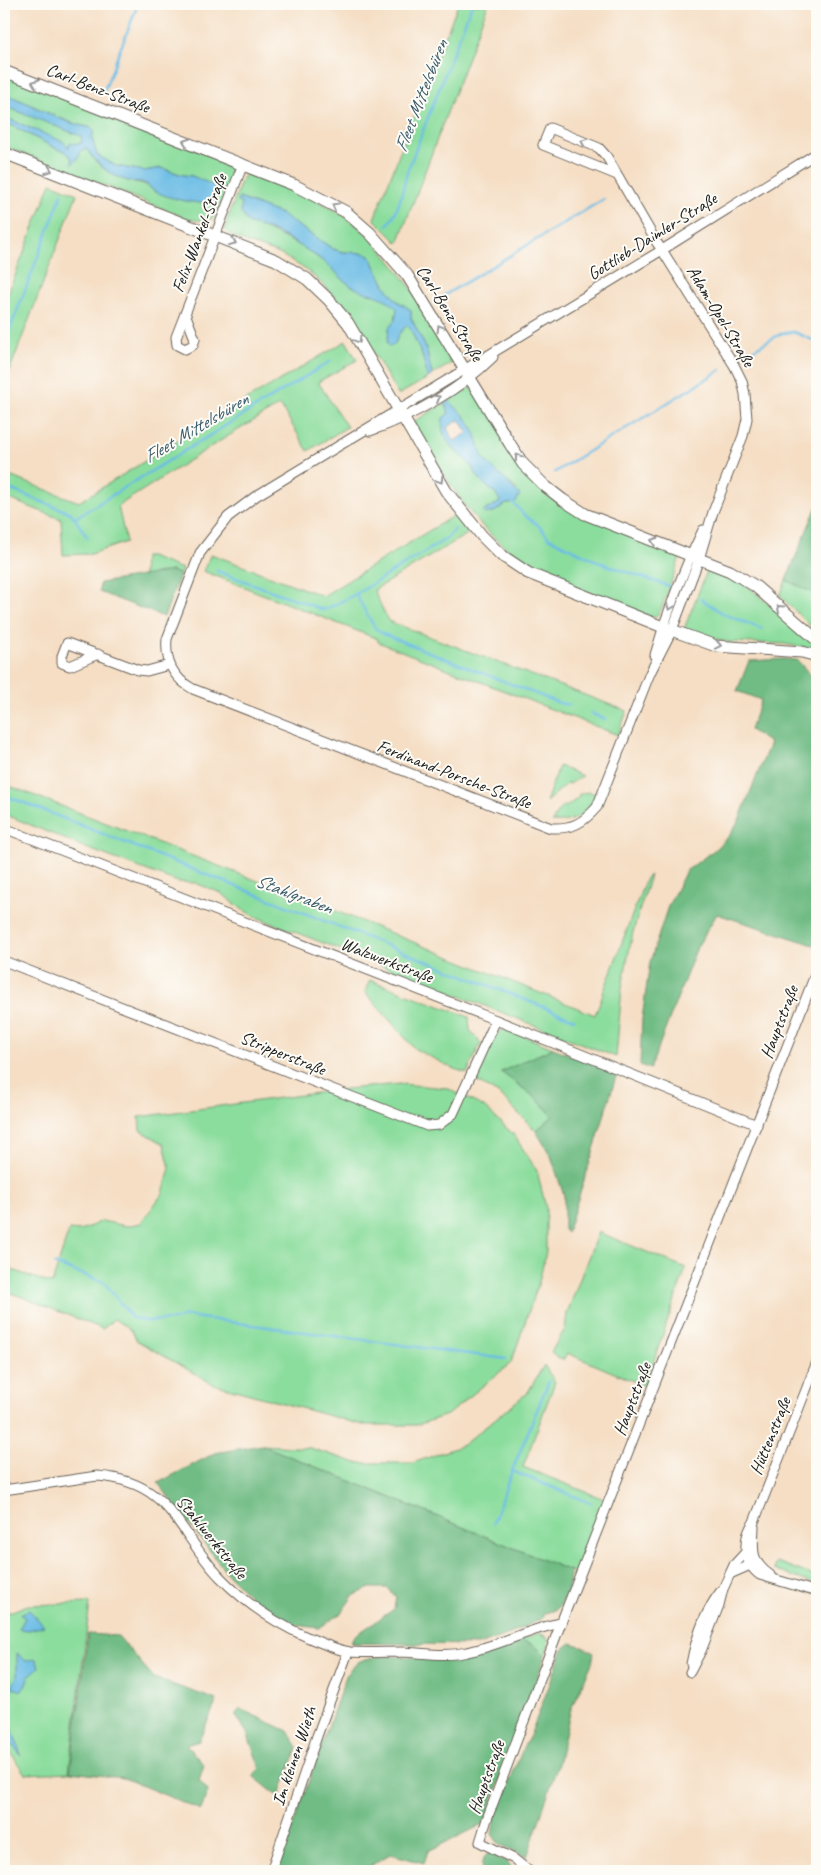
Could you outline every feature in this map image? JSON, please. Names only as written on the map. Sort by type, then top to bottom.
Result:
[{"type":"street","name":"Carl-Benz-Straße","points":[[4,71],[243,164],[315,194],[346,212],[370,232],[407,275],[523,464],[544,486],[585,514],[730,571],[755,586],[817,640]]},
{"type":"street","name":"Adam-Opel-Straße","points":[[617,175],[543,145],[550,128],[599,148],[607,157],[742,381],[747,419],[743,436],[695,557]]},
{"type":"street","points":[[4,152],[276,260],[307,279],[324,295],[348,323],[446,491],[482,536],[501,555],[528,573],[716,646],[802,652],[817,656]]},
{"type":"street","name":"Gottlieb-Daimler-Straße","points":[[169,665],[166,650],[167,640],[186,588],[200,553],[228,517],[256,496],[354,437],[400,414],[468,374],[503,346],[817,153]]},
{"type":"street","name":"Felix-Wankel-Straße","points":[[185,313],[243,164]]},
{"type":"street","name":"Ferdinand-Porsche-Straße","points":[[169,665],[178,678],[193,689],[542,826],[570,827],[586,819],[597,808],[695,557]]},
{"type":"street","points":[[98,654],[138,670],[147,671],[169,665]]},
{"type":"street","name":"Walzwerkstraße","points":[[4,828],[496,1020],[757,1125]]},
{"type":"street","name":"Stripperstraße","points":[[4,961],[427,1126],[438,1124],[453,1114],[496,1020]]},
{"type":"street","name":"Hauptstraße","points":[[529,1871],[514,1859],[480,1842],[487,1819],[561,1623],[817,970]]},
{"type":"street","name":"Hüttenstraße","points":[[750,1557],[746,1541],[749,1529],[754,1522],[817,1362]]},
{"type":"street","name":"Stahlwerkstraße","points":[[4,1490],[97,1476],[113,1477],[134,1484],[148,1491],[168,1507],[195,1547],[220,1577],[253,1606],[287,1628],[348,1652],[404,1652],[450,1655],[469,1652],[543,1626],[561,1623]]},
{"type":"street","points":[[690,1672],[694,1648],[712,1603],[723,1589],[734,1566],[750,1557],[776,1580],[817,1592]]},
{"type":"street","name":"Im kleinen Wieth","points":[[271,1871],[348,1652]]},
{"type":"green space","points":[[458,4],[488,4],[398,243],[374,219]]},
{"type":"green space","points":[[4,74],[232,164],[229,183],[214,217],[202,221],[189,219],[4,146],[4,124],[9,124],[57,149],[65,150],[73,160],[78,159],[81,151],[86,148],[94,159],[110,173],[148,186],[155,192],[215,194],[221,191],[192,176],[161,168],[144,171],[116,166],[97,155],[92,138],[94,131],[92,128],[69,122],[4,94]]},
{"type":"green space","points":[[4,106],[75,133],[81,136],[82,143],[69,144],[69,149],[63,142],[4,117]]},
{"type":"green space","points":[[252,173],[296,190],[325,205],[363,231],[402,276],[455,361],[432,375],[426,348],[411,318],[411,310],[397,301],[386,287],[370,256],[363,253],[343,252],[333,249],[279,213],[239,198],[249,224],[257,225],[301,246],[330,266],[345,281],[387,299],[397,309],[395,320],[389,328],[395,344],[398,335],[407,325],[423,358],[428,378],[398,395],[356,325],[331,293],[300,266],[277,253],[229,234],[225,230],[242,179],[246,174]]},
{"type":"green space","points":[[51,183],[77,194],[4,385],[4,304]]},
{"type":"green space","points":[[346,341],[357,360],[318,382],[347,427],[308,451],[280,405],[118,506],[126,542],[91,554],[63,555],[61,519],[4,497],[4,474],[79,502],[187,435]]},
{"type":"green space","points":[[471,387],[546,492],[681,555],[661,610],[655,618],[582,590],[536,567],[514,554],[494,538],[467,508],[413,422],[445,403],[449,413],[443,418],[451,447],[468,462],[482,482],[499,497],[501,502],[483,511],[494,512],[506,504],[511,504],[516,489],[492,470],[484,461],[470,425],[465,417],[449,401]]},
{"type":"green space","points":[[817,506],[817,595],[786,580]]},
{"type":"green space","points":[[453,516],[469,533],[374,590],[388,621],[627,711],[618,735],[378,642],[378,639],[203,571],[211,554],[323,596]]},
{"type":"green space","points":[[144,557],[150,557],[182,569],[180,575],[172,571],[143,576]]},
{"type":"green space","points":[[709,566],[735,576],[817,644],[817,650],[784,644],[726,642],[684,629]]},
{"type":"green space","points":[[172,571],[180,575],[164,617],[99,592],[100,583]]},
{"type":"green space","points":[[786,580],[817,595],[817,633],[780,596]]},
{"type":"green space","points":[[797,660],[817,682],[817,946],[717,914],[697,947],[650,1069],[640,1065],[642,1019],[650,962],[668,906],[686,871],[713,851],[729,836],[739,820],[770,743],[750,730],[761,700],[737,691],[749,661]]},
{"type":"green space","points":[[559,766],[582,776],[570,784],[568,783],[546,802]]},
{"type":"green space","points":[[4,784],[326,907],[595,1015],[646,878],[650,875],[633,932],[627,961],[622,988],[616,1057],[259,918],[243,910],[221,893],[195,883],[178,882],[86,848],[4,814]]},
{"type":"green space","points":[[589,792],[596,794],[584,812],[567,821],[552,822],[564,805],[566,807],[579,797],[578,795]]},
{"type":"green space","points":[[370,980],[469,1017],[470,1030],[481,1043],[467,1073],[454,1069],[415,1049],[365,992]]},
{"type":"green space","points":[[502,1030],[514,1032],[553,1048],[501,1072],[536,1098],[553,1116],[536,1131],[500,1095],[474,1080],[493,1037]]},
{"type":"green space","points":[[553,1048],[617,1073],[567,1233],[564,1230],[564,1196],[551,1156],[536,1131],[553,1116],[536,1098],[501,1072]]},
{"type":"green space","points":[[400,1084],[447,1088],[484,1107],[514,1135],[537,1171],[546,1208],[546,1252],[539,1282],[511,1363],[447,1415],[417,1425],[363,1425],[213,1384],[136,1340],[132,1331],[114,1319],[103,1329],[4,1290],[4,1267],[52,1284],[69,1230],[80,1231],[102,1221],[126,1226],[141,1223],[163,1193],[170,1168],[164,1144],[140,1130],[139,1117],[346,1089]]},
{"type":"green space","points":[[598,1232],[686,1268],[645,1386],[567,1353],[563,1360],[557,1358],[551,1352],[565,1329],[567,1313]]},
{"type":"green space","points":[[544,1365],[555,1382],[523,1467],[604,1499],[575,1573],[262,1445],[310,1448],[357,1463],[413,1463],[463,1445],[528,1392]]},
{"type":"green space","points":[[262,1445],[570,1571],[565,1598],[555,1610],[543,1614],[543,1618],[512,1633],[479,1645],[351,1643],[353,1637],[394,1609],[396,1597],[388,1588],[370,1588],[353,1596],[340,1614],[319,1628],[295,1625],[258,1604],[229,1576],[158,1483],[215,1453]]},
{"type":"green space","points":[[777,1562],[817,1577],[817,1585],[774,1570]]},
{"type":"green space","points":[[90,1603],[69,1772],[25,1774],[4,1743],[4,1614],[28,1605]]},
{"type":"green space","points":[[540,1633],[547,1637],[549,1641],[545,1656],[512,1643]]},
{"type":"green space","points":[[88,1634],[118,1636],[154,1678],[217,1700],[199,1741],[186,1745],[204,1765],[199,1780],[208,1791],[201,1810],[124,1778],[70,1772]]},
{"type":"green space","points":[[523,1641],[536,1647],[545,1656],[484,1824],[428,1851],[424,1863],[390,1854],[372,1865],[369,1871],[277,1871],[346,1676],[355,1664],[365,1659],[391,1656],[461,1660]]},
{"type":"green space","points":[[571,1643],[594,1653],[592,1663],[571,1709],[558,1764],[527,1857],[499,1844],[492,1834],[495,1817],[524,1746],[530,1736],[563,1649]]},
{"type":"green space","points":[[240,1709],[288,1731],[298,1747],[279,1797],[253,1776],[260,1768],[247,1733],[236,1716]]},
{"type":"green space","points":[[489,1853],[507,1862],[515,1871],[482,1871],[482,1861]]},
{"type":"water","points":[[4,94],[58,118],[92,128],[94,131],[92,138],[97,155],[116,166],[144,171],[161,168],[192,176],[218,187],[221,191],[220,194],[215,194],[206,203],[168,197],[156,192],[144,183],[128,181],[115,176],[99,164],[86,148],[83,149],[72,164],[72,158],[65,151],[57,149],[9,124],[4,124],[4,117],[64,142],[69,148],[69,144],[82,143],[81,136],[4,106]]},
{"type":"water","points":[[239,198],[279,213],[333,249],[343,252],[363,253],[370,256],[386,287],[397,301],[411,310],[411,318],[426,348],[432,375],[428,378],[423,358],[407,325],[398,335],[395,344],[390,347],[387,343],[389,328],[395,320],[397,309],[391,303],[356,289],[303,247],[269,229],[249,224],[241,213],[241,203],[237,202]]},
{"type":"water","points":[[449,401],[463,414],[473,428],[483,458],[520,495],[516,502],[506,504],[494,512],[485,514],[483,512],[500,502],[499,499],[446,439],[442,426],[443,418],[449,413],[445,403]],"holes":[[[460,419],[468,433],[454,441],[447,428]]]},
{"type":"water","points":[[29,1610],[44,1626],[29,1630],[19,1629],[25,1618],[20,1614]]},
{"type":"water","points":[[17,1653],[26,1661],[36,1659],[39,1667],[29,1676],[25,1687],[21,1691],[12,1687],[17,1676]]},
{"type":"water","points":[[4,1689],[10,1698],[4,1705]]},
{"type":"water","points":[[4,1705],[21,1755],[10,1740],[4,1716]]},
{"type":"waterway","name":"Fleet Mittelsbüren","points":[[104,91],[138,4]]},
{"type":"waterway","name":"Fleet Mittelsbüren","points":[[387,225],[398,206],[408,169],[472,4]]},
{"type":"waterway","name":"Fleet Mittelsbüren","points":[[4,345],[62,194]]},
{"type":"waterway","name":"Fleet Mittelsbüren","points":[[438,299],[604,199]]},
{"type":"waterway","name":"Fleet Mittelsbüren","points":[[744,355],[782,333],[794,332],[817,342]]},
{"type":"waterway","name":"Fleet Mittelsbüren","points":[[75,518],[331,361]]},
{"type":"waterway","name":"Fleet Mittelsbüren","points":[[555,472],[721,370]]},
{"type":"waterway","name":"Fleet Mittelsbüren","points":[[4,487],[71,513],[88,538]]},
{"type":"waterway","name":"Fleet Mittelsbüren","points":[[512,501],[549,538],[601,563],[668,586]]},
{"type":"waterway","name":"Fleet Mittelsbüren","points":[[217,571],[324,610],[356,594],[446,539],[455,529]]},
{"type":"waterway","name":"Fleet Mittelsbüren","points":[[356,595],[375,628],[383,634],[559,703],[570,705]]},
{"type":"waterway","name":"Fleet Mittelsbüren","points":[[701,599],[724,614],[762,629]]},
{"type":"waterway","name":"Fleet Mittelsbüren","points":[[590,713],[605,719]]},
{"type":"waterway","name":"Stahlgraben","points":[[4,795],[574,1019]]},
{"type":"waterway","points":[[54,1264],[104,1282],[132,1318],[145,1321],[173,1320],[186,1316],[506,1359]]},
{"type":"waterway","points":[[493,1523],[549,1381]]},
{"type":"waterway","points":[[512,1471],[591,1503]]}]
